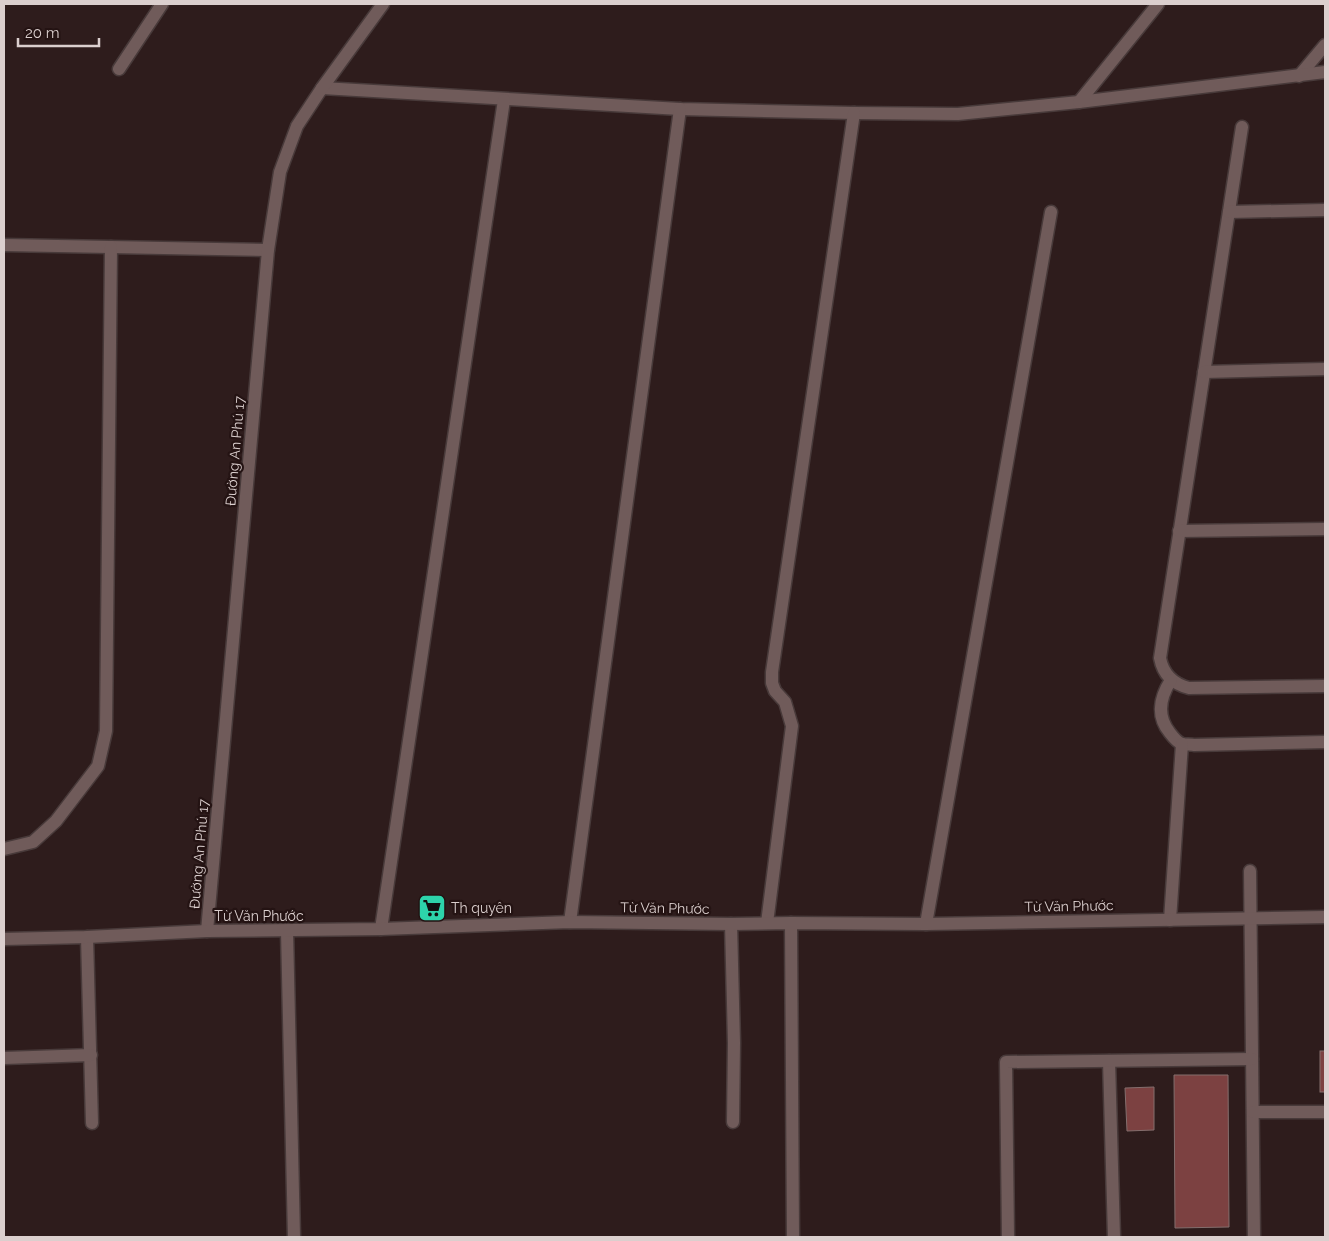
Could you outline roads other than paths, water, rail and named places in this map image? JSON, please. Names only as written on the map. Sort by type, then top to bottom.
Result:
[{"type":"street","points":[[119,69],[162,4]]},
{"type":"street","name":"Đường An Phú 17","points":[[207,931],[268,250],[280,172],[297,126],[322,88],[384,4]]},
{"type":"street","points":[[1080,102],[1158,4]]},
{"type":"street","points":[[1299,76],[1325,45]]},
{"type":"street","points":[[322,88],[680,109],[958,114],[1080,102],[1325,72]]},
{"type":"street","points":[[380,929],[504,100]]},
{"type":"street","points":[[570,922],[680,109]]},
{"type":"street","points":[[767,923],[792,726],[785,702],[775,691],[772,683],[772,672],[854,113]]},
{"type":"street","points":[[1242,127],[1160,658],[1162,666],[1171,680],[1179,686],[1188,688],[1325,686]]},
{"type":"street","points":[[1229,212],[1325,210]]},
{"type":"street","points":[[926,924],[1051,212]]},
{"type":"street","points":[[4,245],[268,250]]},
{"type":"street","points":[[4,849],[33,842],[56,821],[98,766],[106,731],[111,247]]},
{"type":"street","points":[[1204,372],[1325,369]]},
{"type":"street","points":[[1179,531],[1325,529]]},
{"type":"street","points":[[1171,680],[1162,698],[1161,714],[1166,729],[1182,744],[1325,742]]},
{"type":"street","points":[[1170,920],[1182,744]]},
{"type":"street","points":[[1250,871],[1254,1237]]},
{"type":"street","name":"Từ Văn Phước","points":[[4,939],[207,931],[380,929],[570,922],[926,924],[1325,917]]},
{"type":"street","points":[[791,923],[793,1237]]},
{"type":"street","points":[[731,924],[734,1043],[733,1122]]},
{"type":"street","points":[[287,931],[294,1237]]},
{"type":"street","points":[[87,937],[92,1123]]},
{"type":"street","points":[[4,1058],[91,1055]]},
{"type":"street","points":[[1008,1237],[1006,1062],[1252,1059]]},
{"type":"street","points":[[1109,1061],[1114,1237]]},
{"type":"street","points":[[1253,1112],[1325,1112]]},
{"type":"place","name":"Th quyên","points":[[432,908]]}]
